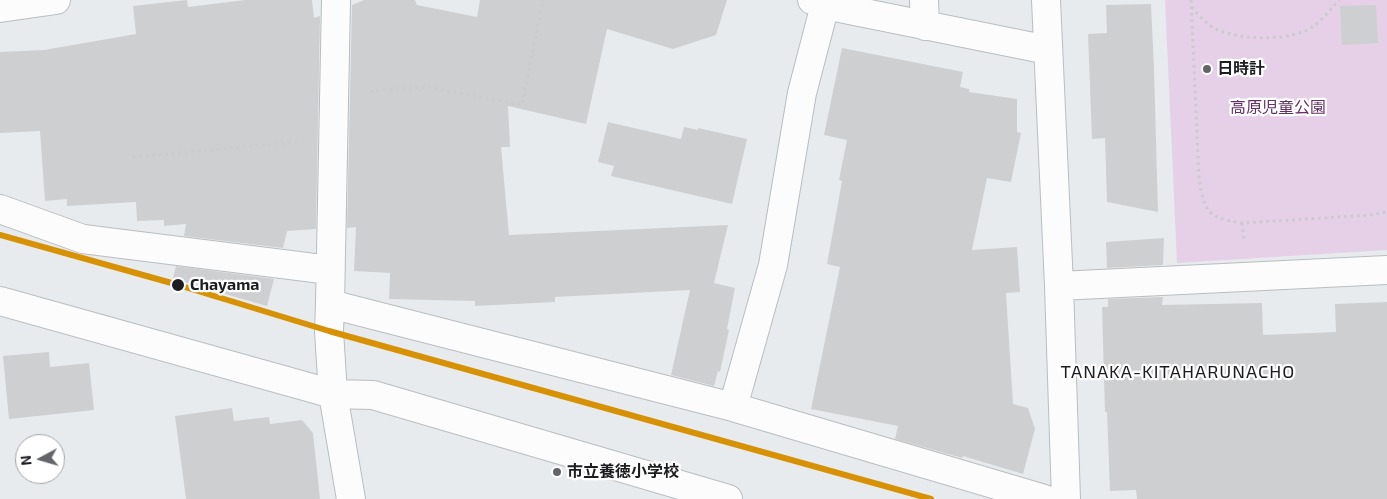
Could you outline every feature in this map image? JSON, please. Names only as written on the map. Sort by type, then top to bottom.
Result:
[{"type":"street","points":[[0,8],[56,0]]},
{"type":"street","points":[[336,0],[329,331],[333,394],[351,499]]},
{"type":"street","points":[[1046,0],[1059,286],[1066,499]]},
{"type":"street","points":[[733,407],[773,265],[819,2],[924,13],[1048,50]]},
{"type":"street","points":[[0,209],[83,238],[330,270]]},
{"type":"street","points":[[1059,286],[1387,270]]},
{"type":"street","points":[[0,301],[333,394],[372,395],[728,499]]},
{"type":"street","points":[[330,304],[733,407],[1044,499]]},
{"type":"path","points":[[334,93],[428,87],[522,105],[543,0]]},
{"type":"path","points":[[1191,0],[1200,179],[1205,204],[1212,214],[1222,220],[1242,223],[1370,215],[1387,212]]},
{"type":"path","points":[[1191,6],[1201,18],[1213,27],[1227,33],[1268,38],[1283,37],[1306,30],[1324,18],[1339,0]]},
{"type":"path","points":[[133,157],[333,138]]},
{"type":"green space","name":"高原児童公園","points":[[1165,0],[1387,0],[1387,250],[1177,263]]},
{"type":"building","points":[[187,0],[188,7],[245,0],[312,0],[314,18],[320,16],[316,229],[287,231],[283,248],[184,236],[186,224],[164,226],[164,220],[137,221],[136,202],[67,206],[67,199],[45,201],[40,131],[0,133],[0,52],[44,50],[136,34],[133,6]]},
{"type":"building","points":[[364,0],[415,0],[417,5],[477,17],[480,0],[727,0],[716,35],[673,49],[607,29],[586,124],[508,106],[510,147],[501,147],[509,235],[728,225],[714,283],[735,288],[720,372],[718,371],[714,386],[671,375],[690,290],[555,297],[555,302],[475,306],[475,301],[389,299],[390,273],[354,271],[356,227],[347,228],[352,5]]},
{"type":"building","points":[[1151,4],[1158,212],[1107,202],[1105,138],[1092,139],[1088,34],[1107,33],[1106,5]]},
{"type":"building","points":[[1376,5],[1378,43],[1342,45],[1340,6]]},
{"type":"building","points":[[842,48],[963,72],[960,87],[969,89],[969,92],[1017,99],[1017,132],[1021,133],[1011,182],[987,178],[972,250],[1017,247],[1020,292],[1006,293],[1013,404],[1028,408],[1035,429],[1023,474],[963,456],[962,458],[895,439],[898,426],[811,409],[840,267],[827,264],[842,181],[839,180],[847,140],[824,135]]},
{"type":"building","points":[[608,122],[681,139],[684,127],[698,130],[698,128],[747,139],[732,204],[611,176],[614,166],[598,162]]},
{"type":"building","points":[[1164,238],[1163,265],[1107,268],[1106,242]]},
{"type":"building","points":[[176,266],[274,279],[267,306],[173,279]]},
{"type":"building","points":[[1163,297],[1162,305],[1262,303],[1263,335],[1336,332],[1335,304],[1387,302],[1387,499],[1137,499],[1136,490],[1110,491],[1107,412],[1105,412],[1102,307],[1108,307],[1108,299]]},
{"type":"building","points":[[49,352],[50,367],[89,363],[94,410],[9,419],[3,356]]},
{"type":"building","points":[[232,408],[234,421],[269,417],[270,424],[302,420],[313,433],[320,499],[186,499],[175,416]]},
{"type":"transit line","points":[[0,235],[175,284],[329,331],[931,499]]},
{"type":"place","name":"日時計","points":[[1207,69]]},
{"type":"place","name":"Chayama","points":[[178,285]]},
{"type":"place","name":"市立養徳小学校","points":[[557,472]]},
{"type":"district","name":"TANAKA-KITAHARUNACHO","points":[[1178,372]]}]
